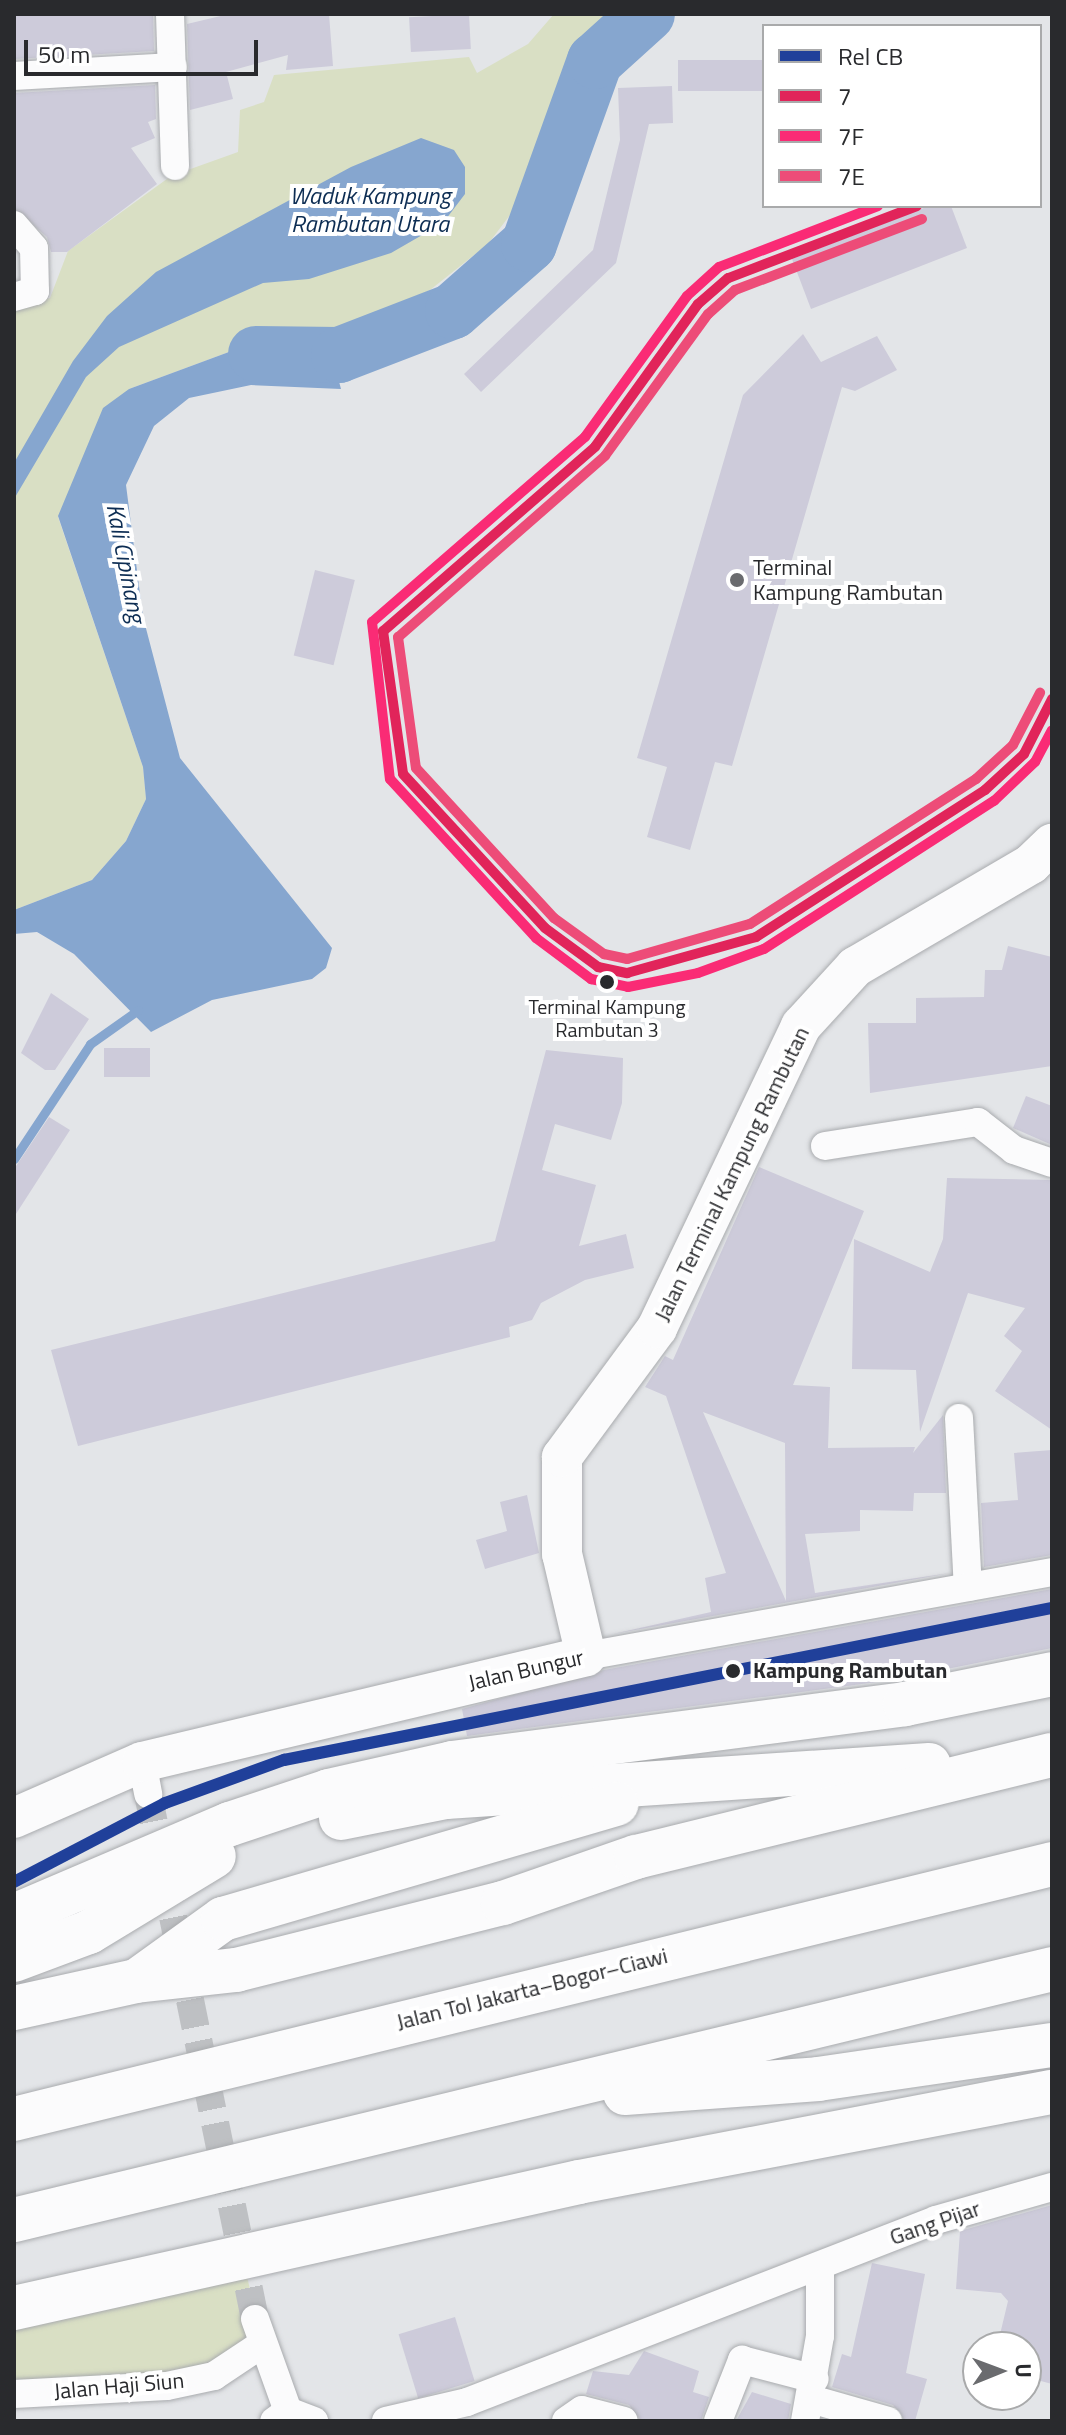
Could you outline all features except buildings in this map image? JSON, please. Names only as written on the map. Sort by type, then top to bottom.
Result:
[{"type":"highway","points":[[14,1916],[230,1824],[360,1784],[452,1763],[1015,1687],[1052,1674]]},
{"type":"highway","points":[[14,1960],[89,1932],[206,1858],[332,1820],[446,1797],[727,1775],[1044,1757]]},
{"type":"highway","points":[[14,2008],[136,1981],[251,1966],[503,1903],[636,1857],[1044,1757]]},
{"type":"highway","points":[[136,1981],[223,1919],[400,1862],[727,1775]]},
{"type":"highway","name":"Jalan Tol Jakarta–Bogor–Ciawi","points":[[14,2119],[1052,1864]]},
{"type":"highway","points":[[14,2220],[1052,1969]]},
{"type":"highway","points":[[497,2102],[818,2079],[1052,2045]]},
{"type":"highway","points":[[14,2308],[579,2182],[1052,2092]]},
{"type":"street","points":[[170,14],[175,166]]},
{"type":"street","points":[[14,76],[173,67]]},
{"type":"street","points":[[14,225],[34,248],[35,291],[14,297]]},
{"type":"street","name":"Jalan Terminal Kampung Rambutan","points":[[586,1656],[562,1554],[562,1457],[657,1328],[801,1026],[855,967],[1031,864],[1052,844]]},
{"type":"street","points":[[825,1146],[978,1122],[1014,1150],[1052,1163]]},
{"type":"street","points":[[959,1418],[968,1587]]},
{"type":"street","name":"Jalan Bungur","points":[[14,1818],[145,1778],[586,1656],[1052,1572]]},
{"type":"street","name":"Gang Pijar","points":[[386,2421],[467,2402],[936,2220],[1052,2187]]},
{"type":"street","points":[[810,2400],[820,2266]]},
{"type":"street","name":"Jalan Haji Siun","points":[[14,2394],[167,2386],[214,2376],[259,2331],[292,2418]]},
{"type":"street","points":[[718,2421],[742,2360],[810,2400],[888,2421]]},
{"type":"street","points":[[566,2421],[582,2410],[624,2421]]},
{"type":"green space","points":[[554,14],[620,14],[583,50],[522,199],[488,244],[430,290],[328,340],[237,349],[129,389],[58,517],[143,767],[146,799],[126,841],[92,880],[14,910],[14,307],[50,298],[68,251],[171,176],[238,152],[240,110],[264,102],[274,75],[469,57],[477,73],[528,44]]},
{"type":"green space","points":[[243,2258],[262,2344],[214,2376],[14,2394],[14,2308]]},
{"type":"water","name":"Waduk Kampung Rambutan Utara","points":[[421,138],[454,150],[465,167],[465,194],[443,223],[391,253],[309,279],[263,283],[119,347],[86,377],[14,499],[14,463],[73,361],[107,316],[156,272],[351,167]]},
{"type":"water","points":[[328,340],[341,389],[251,385],[189,398],[154,426],[126,485],[143,617],[180,758],[332,948],[326,968],[312,979],[212,1000],[151,1032],[74,954],[37,932],[14,934],[14,910],[92,880],[126,841],[146,799],[143,767],[58,516],[103,408],[129,389],[237,349]]},
{"type":"waterway","name":"Kali Cipinang","points":[[256,354],[339,355],[453,311],[529,244],[595,61],[647,14]]},
{"type":"waterway","points":[[14,1159],[90,1044],[138,1010]]},
{"type":"tunnel","points":[[148,1794],[255,2319]]},
{"type":"rail line","name":"CB","points":[[14,1882],[165,1803],[284,1760],[1052,1608]]},
{"type":"transit line","name":"7F","points":[[873,208],[719,267],[687,296],[585,437],[372,622],[390,779],[536,938],[591,979],[628,987],[698,973],[764,949],[994,801],[1035,762],[1052,730]]},
{"type":"transit line","name":"7","points":[[912,208],[728,278],[698,304],[595,447],[383,631],[403,774],[545,928],[598,967],[627,973],[756,937],[985,790],[1024,754],[1052,699]]},
{"type":"transit line","name":"7E","points":[[922,219],[735,290],[708,314],[605,456],[398,637],[416,768],[554,918],[604,954],[627,959],[750,924],[976,779],[1013,745],[1040,693]]},
{"type":"place","name":"Terminal Kampung Rambutan","points":[[737,580]]},
{"type":"place","name":"Terminal Kampung Rambutan 3","points":[[607,982]]},
{"type":"place","name":"Kampung Rambutan","points":[[733,1671]]}]
